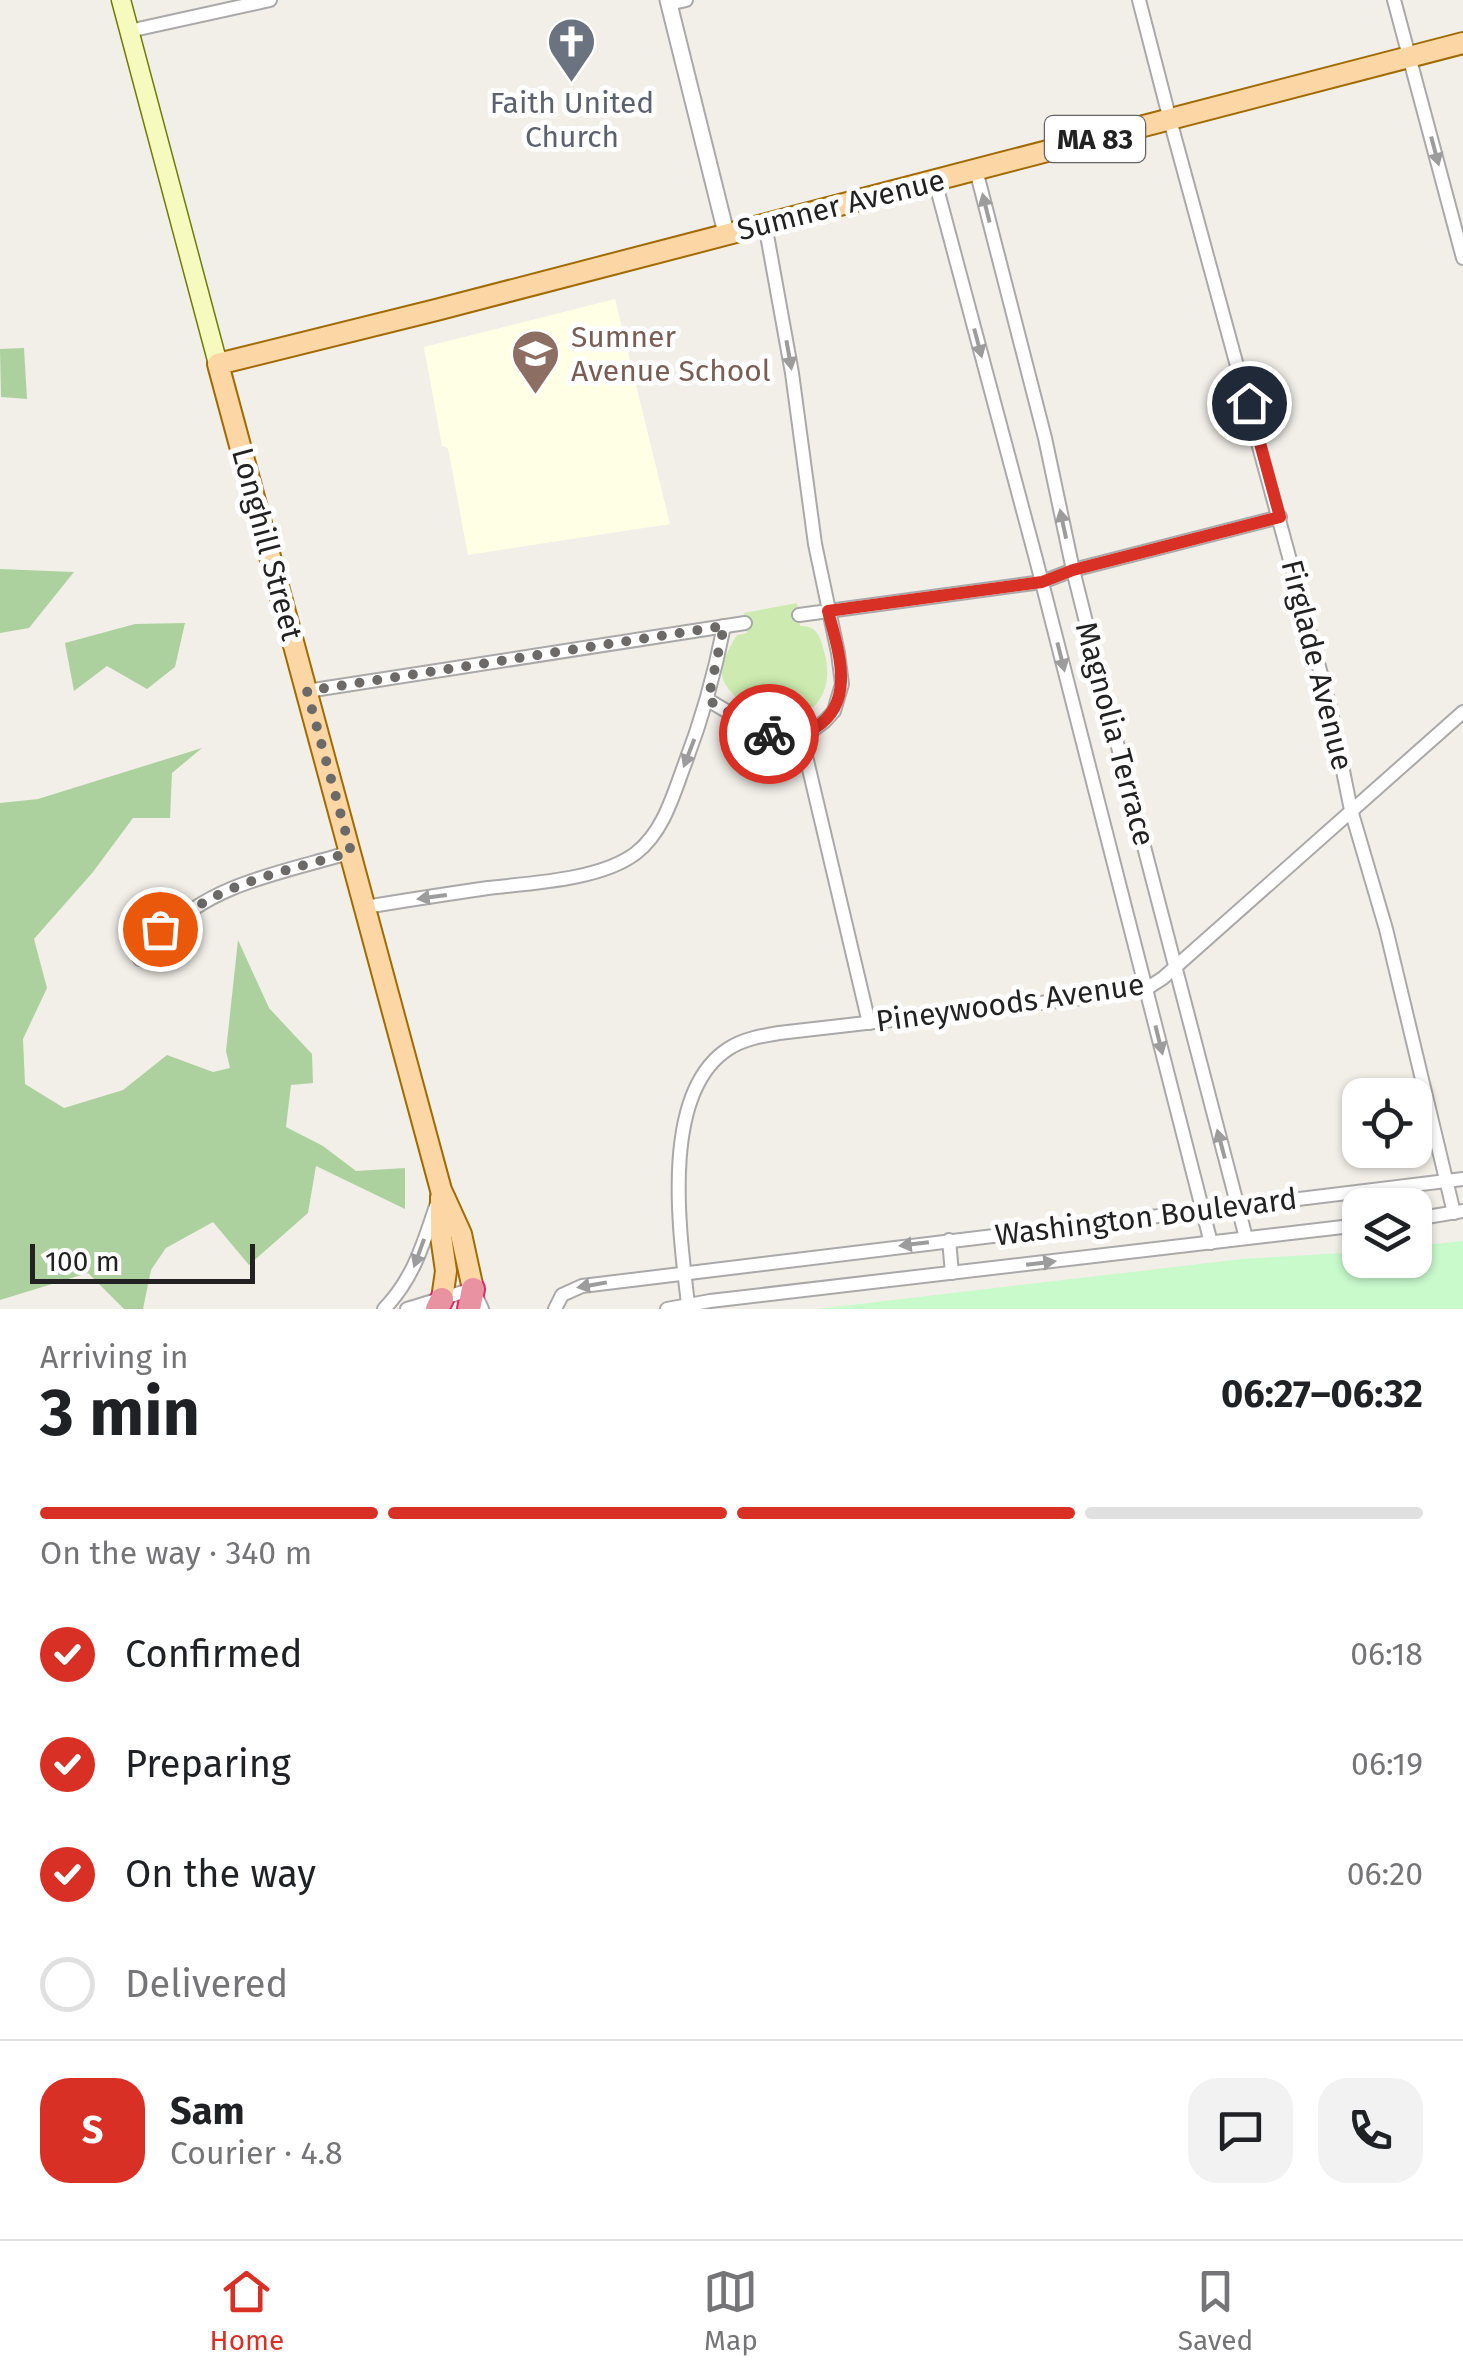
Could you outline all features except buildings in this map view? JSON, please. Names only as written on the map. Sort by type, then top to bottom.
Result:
[{"type":"main road","name":"Longhill Street","points":[[121,0],[441,1190]]},
{"type":"main road","name":"Sumner Avenue","points":[[218,364],[1463,43]]},
{"type":"main road","points":[[441,1190],[461,1234],[475,1302]]},
{"type":"main road","points":[[439,1304],[446,1271],[440,1227],[441,1190]]},
{"type":"street","points":[[130,32],[270,0]]},
{"type":"street","name":"Firglade Avenue","points":[[1139,0],[1280,517],[1330,707],[1351,810],[1386,929],[1447,1182],[1459,1212]]},
{"type":"street","points":[[1394,0],[1463,258]]},
{"type":"street","points":[[674,1],[726,234]]},
{"type":"street","name":"Magnolia Terrace","points":[[976,170],[1073,570],[1246,1238]]},
{"type":"street","name":"Magnolia Terrace","points":[[935,181],[1211,1242]]},
{"type":"street","points":[[708,700],[762,732],[784,736],[801,735],[825,721],[840,694],[840,663],[810,508],[792,373],[765,224]]},
{"type":"street","points":[[799,616],[1042,582],[1073,570],[1280,517]]},
{"type":"street","points":[[307,691],[745,623]]},
{"type":"street","points":[[366,907],[550,881],[591,872],[633,855],[653,835],[666,812],[708,700],[724,626]]},
{"type":"street","name":"Pineywoods Avenue","points":[[688,1304],[678,1192],[679,1155],[690,1104],[707,1070],[729,1048],[754,1038],[811,1028],[869,1024],[1155,984],[1463,712]]},
{"type":"street","points":[[801,735],[869,1024]]},
{"type":"street","points":[[166,933],[194,908],[232,888],[351,852]]},
{"type":"street","name":"Washington Boulevard","points":[[555,1309],[562,1295],[582,1286],[1463,1179]]},
{"type":"street","points":[[384,1309],[415,1266],[441,1190]]},
{"type":"street","points":[[1432,1216],[1459,1212]]},
{"type":"street","name":"Washington Boulevard","points":[[666,1309],[1342,1227]]},
{"type":"street","points":[[949,1240],[952,1273]]},
{"type":"street","points":[[407,1309],[475,1302]]},
{"type":"shaded area","name":"Sumner Avenue School","points":[[615,299],[670,524],[468,555],[424,347]]},
{"type":"green space","points":[[24,348],[27,399],[1,397],[0,349]]},
{"type":"green space","points":[[0,569],[74,572],[29,628],[0,633]]},
{"type":"green space","points":[[797,603],[800,626],[814,630],[823,646],[827,673],[824,691],[816,705],[803,714],[771,717],[753,710],[733,694],[723,678],[723,666],[737,635],[747,633],[744,613]]},
{"type":"green space","points":[[185,623],[175,667],[147,689],[107,666],[74,691],[65,643],[135,624]]},
{"type":"green space","points":[[202,748],[172,773],[170,818],[133,818],[93,872],[34,939],[47,988],[23,1039],[25,1084],[64,1108],[123,1090],[167,1055],[213,1072],[230,1068],[226,1051],[238,940],[269,1008],[312,1054],[313,1083],[291,1085],[286,1127],[323,1146],[356,1171],[405,1168],[405,1209],[316,1166],[308,1213],[249,1265],[213,1222],[166,1248],[151,1270],[143,1309],[124,1309],[88,1273],[0,1300],[0,803],[38,799]]},
{"type":"green space","points":[[1463,1241],[1463,1309],[817,1309],[1242,1259],[1342,1253],[1342,1278],[1432,1278],[1432,1244]]},
{"type":"way so far","points":[[160,929],[166,933],[194,908],[232,888],[351,852],[307,691],[724,626],[708,700],[769,734]]},
{"type":"place","name":"Faith United Church","points":[[572,84]]},
{"type":"place","name":"Sumner Avenue School","points":[[536,396]]},
{"type":"route","points":[[769,734],[801,735],[825,721],[834,710],[842,674],[828,611],[1042,582],[1073,570],[1280,517],[1249,403]]}]
